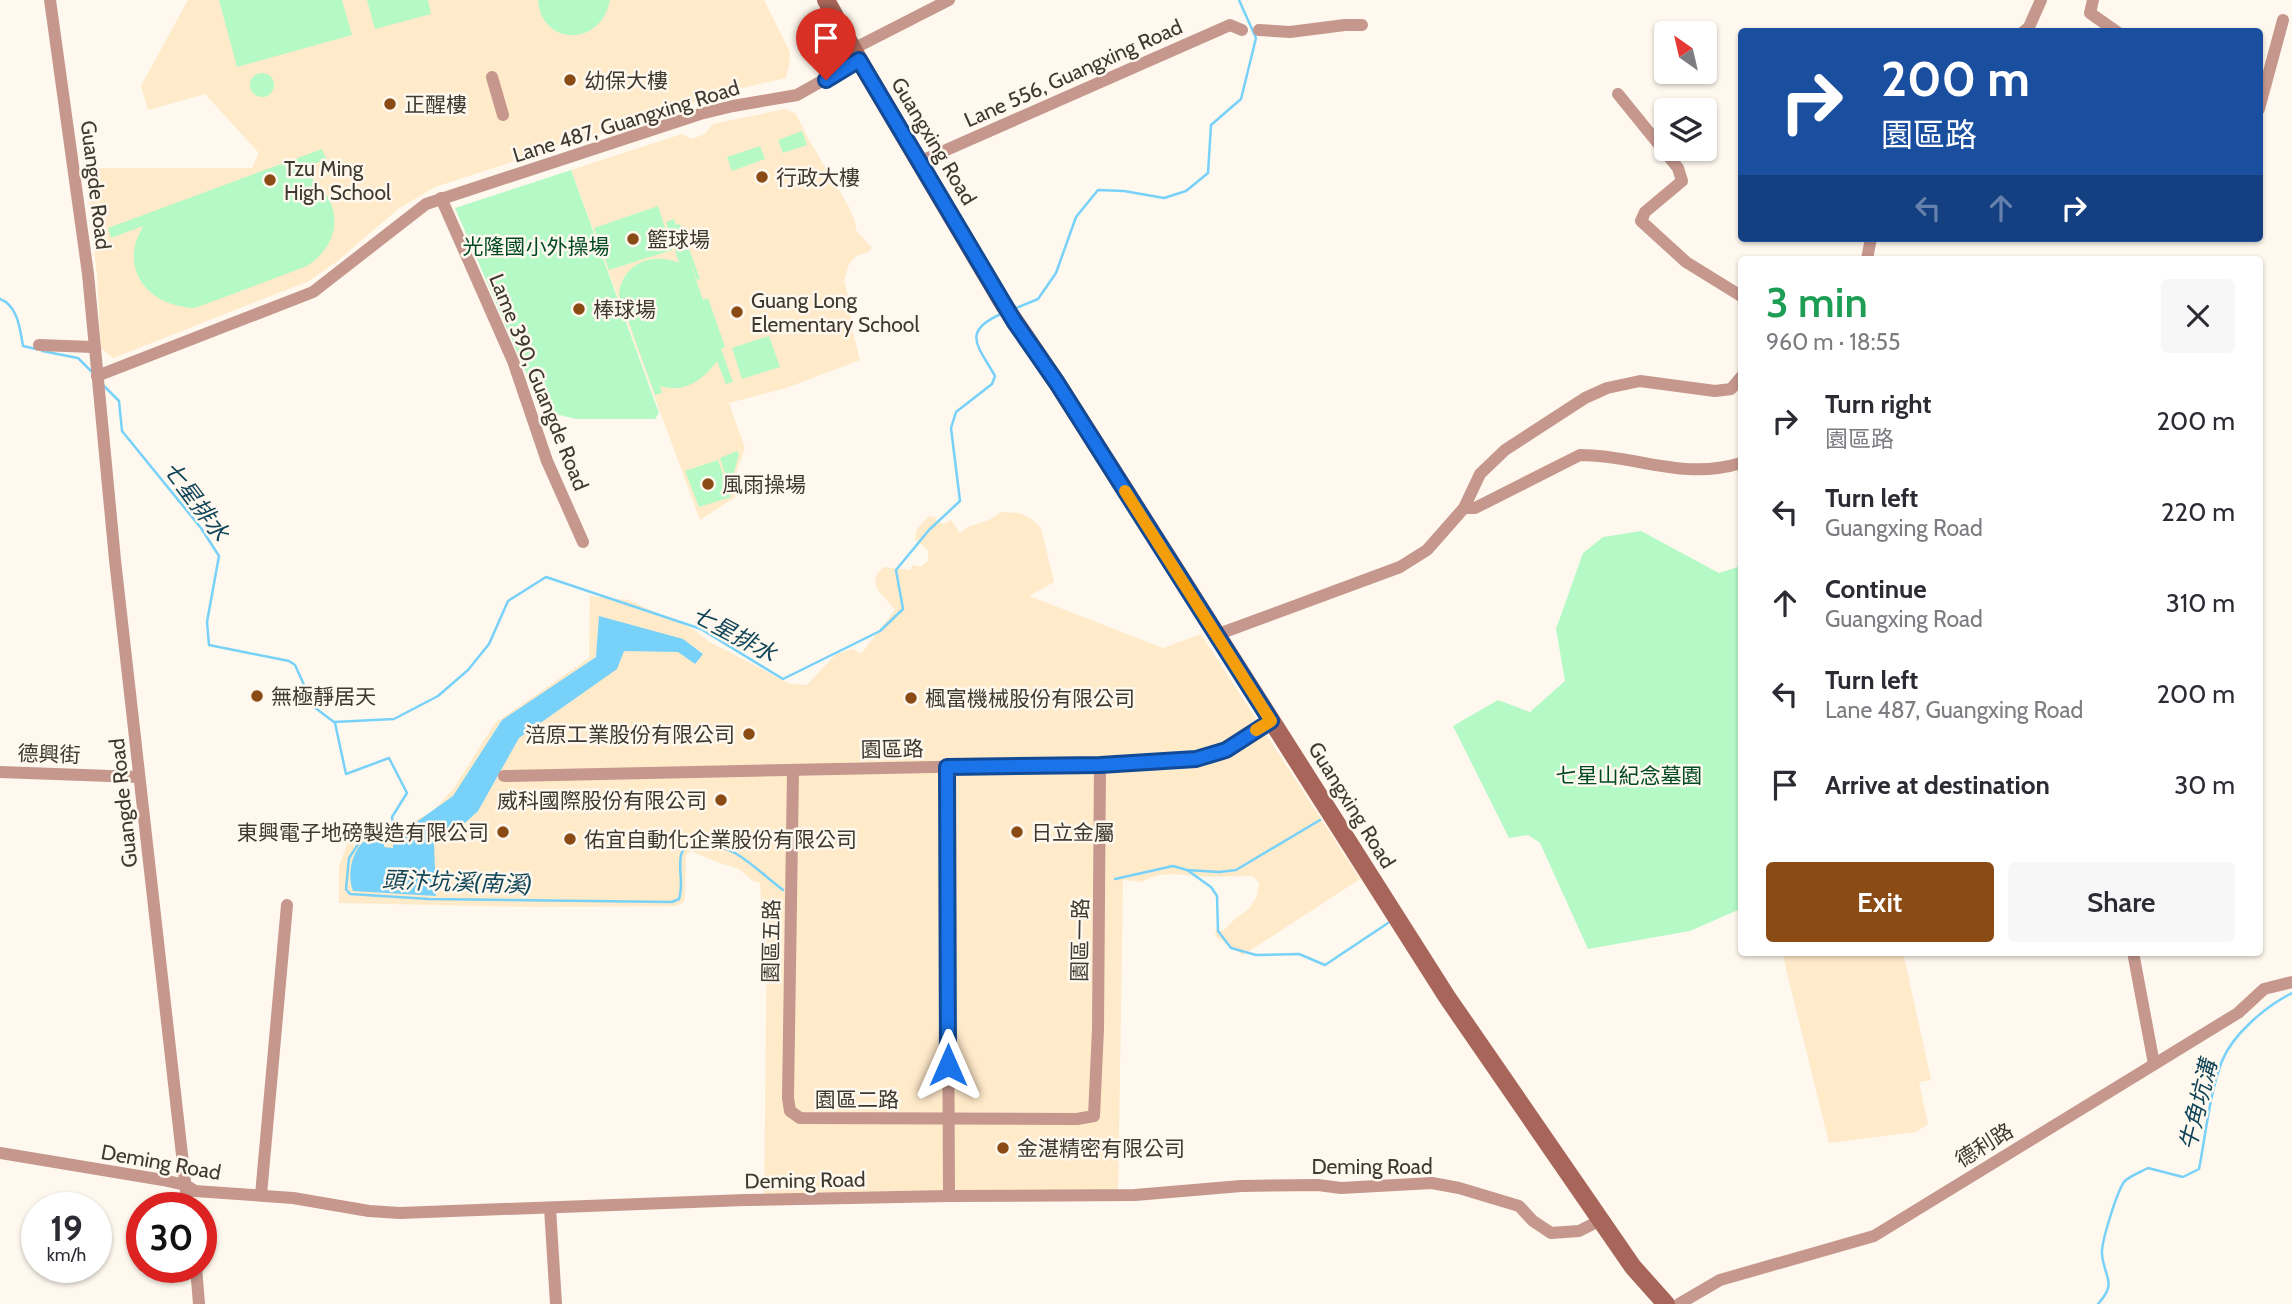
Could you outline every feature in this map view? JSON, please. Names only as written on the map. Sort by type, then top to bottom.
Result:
[{"type":"main road","name":"Guangxing Road","points":[[826,0],[1009,313],[1057,383],[1447,997],[1633,1267],[1666,1304]]},
{"type":"street","name":"Guangde Road","points":[[50,0],[88,274],[93,347],[138,777],[186,1192]]},
{"type":"street","name":"Lane 487, Guangxing Road","points":[[97,376],[313,292],[426,204],[700,114],[797,95],[856,54],[949,0]]},
{"type":"street","points":[[2028,28],[2040,0]]},
{"type":"street","points":[[2093,0],[2090,13],[2111,28]]},
{"type":"street","points":[[2263,93],[2283,19]]},
{"type":"street","name":"Lane 556, Guangxing Road","points":[[919,162],[1230,25],[1242,30]]},
{"type":"street","points":[[1259,30],[1290,32],[1362,25]]},
{"type":"street","points":[[492,77],[503,115]]},
{"type":"street","points":[[1618,94],[1682,176],[1682,181],[1645,212],[1641,221],[1686,262],[1738,294]]},
{"type":"street","name":"Lame 390, Guangde Road","points":[[441,198],[513,361],[547,461],[583,542]]},
{"type":"street","points":[[39,345],[93,347]]},
{"type":"street","points":[[1216,635],[1400,567],[1427,550],[1464,509],[1480,474],[1505,450],[1584,398],[1607,388],[1640,380],[1715,391],[1731,389],[1738,381]]},
{"type":"street","points":[[1464,509],[1475,508],[1580,455],[1599,455],[1661,468],[1697,470],[1738,463]]},
{"type":"street","name":"園區路","points":[[504,776],[1174,762],[1226,750],[1271,721]]},
{"type":"street","name":"園區一路","points":[[1094,1116],[1098,1015],[1100,765]]},
{"type":"street","points":[[947,767],[949,1196]]},
{"type":"street","name":"園區五路","points":[[790,1111],[788,1098],[793,771]]},
{"type":"street","name":"德興街","points":[[0,772],[138,777]]},
{"type":"street","points":[[261,1195],[287,905]]},
{"type":"street","points":[[2134,956],[2154,1064]]},
{"type":"street","name":"德利路","points":[[1679,1304],[1720,1280],[1874,1236],[2238,1013],[2264,989],[2292,982]]},
{"type":"street","name":"園區二路","points":[[790,1111],[800,1118],[1077,1119],[1094,1116]]},
{"type":"street","name":"Deming Road","points":[[0,1153],[185,1185],[195,1191],[293,1198],[369,1211],[400,1213],[949,1196],[1135,1195],[1241,1186],[1365,1187],[1432,1183],[1519,1206],[1533,1221],[1551,1233],[1579,1231],[1601,1220]]},
{"type":"street","points":[[550,1208],[556,1304]]},
{"type":"street","points":[[197,1283],[200,1304]]},
{"type":"shaded area","name":"Tzu Ming High School","points":[[188,0],[764,0],[790,52],[789,66],[786,78],[734,90],[435,187],[398,209],[335,263],[309,281],[113,358],[101,348],[97,276],[85,168],[252,168],[259,153],[205,94],[148,110],[141,86]]},
{"type":"shaded area","name":"Guang Long Elementary School","points":[[785,109],[796,114],[848,205],[856,230],[872,248],[856,256],[849,264],[844,281],[860,360],[786,388],[729,403],[745,448],[733,481],[735,497],[700,520],[571,170],[682,134],[691,139],[705,134],[713,124]]},
{"type":"shaded area","points":[[1001,512],[1019,513],[1041,528],[1054,582],[1029,596],[1163,648],[1201,634],[1360,879],[1243,955],[1215,936],[1216,930],[1223,931],[1249,909],[1257,896],[1259,883],[1253,876],[1173,874],[1159,875],[1140,882],[1123,880],[1118,1198],[764,1202],[767,931],[760,883],[753,881],[739,869],[691,851],[686,855],[685,897],[683,903],[675,906],[536,907],[339,903],[339,866],[348,842],[359,836],[394,830],[431,813],[454,788],[495,723],[589,658],[590,596],[628,600],[693,629],[708,641],[790,684],[807,685],[836,654],[853,649],[861,654],[895,610],[877,589],[875,580],[884,567],[910,570],[913,565],[921,567],[928,561],[928,550],[915,539],[917,529],[929,516],[944,524],[951,520],[960,533]]},
{"type":"shaded area","points":[[1783,956],[1904,956],[1931,1080],[1919,1082],[1928,1124],[1916,1132],[1829,1143]]},
{"type":"green space","points":[[219,0],[342,0],[352,35],[237,67]]},
{"type":"green space","points":[[367,0],[428,0],[431,14],[375,29]]},
{"type":"green space","points":[[538,0],[610,0],[604,16],[595,27],[572,35],[560,33],[549,26],[542,15]]},
{"type":"green space","points":[[262,73],[273,80],[274,85],[267,96],[262,97],[251,90],[250,85],[257,74]]},
{"type":"green space","points":[[802,131],[807,145],[783,153],[778,140]]},
{"type":"green space","points":[[760,146],[765,159],[732,171],[727,157]]},
{"type":"green space","points":[[322,149],[326,159],[299,170],[324,190],[331,203],[334,230],[320,255],[307,266],[195,308],[181,307],[157,297],[140,280],[135,269],[134,256],[136,241],[143,226],[111,238],[108,228]]},
{"type":"green space","name":"光隆國小外操場","points":[[571,170],[659,413],[655,419],[576,419],[551,413],[529,380],[455,208]]},
{"type":"green space","name":"籃球場","points":[[658,206],[672,250],[609,270],[594,228]]},
{"type":"green space","points":[[674,219],[676,225],[680,224],[700,279],[697,280],[689,259],[703,300],[708,298],[725,347],[721,349],[733,382],[726,384],[717,361],[692,384],[677,388],[660,386],[662,393],[655,395],[619,295],[626,275],[640,263],[659,259],[679,263],[666,222]]},
{"type":"green space","points":[[769,336],[780,367],[742,379],[732,348]]},
{"type":"green space","points":[[737,451],[739,454],[731,493],[720,458]]},
{"type":"green space","name":"風雨操場","points":[[718,460],[731,497],[699,507],[685,471]]},
{"type":"green space","name":"七星山紀念墓園","points":[[1641,531],[1719,573],[1738,567],[1738,910],[1690,931],[1588,949],[1540,843],[1528,835],[1509,838],[1453,726],[1498,700],[1530,712],[1565,681],[1556,629],[1583,553],[1603,537]]},
{"type":"water","points":[[599,616],[683,639],[703,654],[695,664],[678,652],[624,651],[617,669],[519,738],[478,811],[454,833],[434,843],[436,896],[353,891],[351,865],[363,842],[384,841],[384,847],[393,848],[397,829],[408,828],[453,796],[502,720],[596,657]]},
{"type":"waterway","name":"七星排水","points":[[1014,309],[1038,299],[1056,273],[1076,217],[1098,190],[1124,191],[1164,198],[1186,191],[1208,173],[1211,125],[1241,99],[1256,38],[1239,0]]},
{"type":"waterway","name":"七星排水","points":[[0,299],[14,312],[23,346],[36,349]]},
{"type":"waterway","name":"七星排水","points":[[103,385],[119,401],[122,431],[201,528],[219,556],[207,622],[209,645],[289,661],[295,665],[314,707],[334,722],[394,719],[438,696],[468,670],[489,644],[508,601],[546,577],[701,629],[783,679],[880,631],[903,609],[896,570],[929,530],[960,501],[951,428],[956,412],[992,384],[995,376],[979,348],[977,334],[988,321],[1001,314]]},
{"type":"waterway","name":"七星排水","points":[[42,351],[78,358],[92,372]]},
{"type":"waterway","name":"頭汴坑溪(南溪)","points":[[335,723],[346,774],[389,758],[407,793],[392,817],[395,839],[363,837],[349,858],[346,889],[350,894],[429,899],[672,902],[679,899],[681,855],[684,849],[697,845],[714,846],[735,853],[783,890]]},
{"type":"waterway","name":"頭汴坑溪(南溪)","points":[[1115,879],[1173,866],[1187,870],[1236,870],[1320,820]]},
{"type":"waterway","name":"頭汴坑溪(南溪)","points":[[1187,870],[1211,887],[1217,896],[1218,931],[1231,948],[1256,955],[1299,954],[1325,965],[1388,923]]},
{"type":"waterway","name":"牛角坑溝","points":[[2098,1304],[2109,1285],[2102,1254],[2104,1239],[2124,1182],[2148,1168],[2183,1177],[2199,1169],[2214,1087],[2227,1051],[2251,1022],[2292,993]]},
{"type":"slow traffic","points":[[1125,491],[1271,721],[1256,730]]},
{"type":"place","name":"幼保大樓","points":[[570,80]]},
{"type":"place","name":"正醒樓","points":[[390,104]]},
{"type":"place","name":"行政大樓","points":[[762,177]]},
{"type":"place","name":"Tzu Ming High School","points":[[270,180]]},
{"type":"place","name":"籃球場","points":[[633,239]]},
{"type":"place","name":"棒球場","points":[[579,309]]},
{"type":"place","name":"Guang Long Elementary School","points":[[737,312]]},
{"type":"place","name":"風雨操場","points":[[708,484]]},
{"type":"place","name":"無極靜居天","points":[[257,696]]},
{"type":"place","name":"楓富機械股份有限公司","points":[[911,698]]},
{"type":"place","name":"涪原工業股份有限公司","points":[[749,734]]},
{"type":"place","name":"威科國際股份有限公司","points":[[721,800]]},
{"type":"place","name":"東興電子地磅製造有限公司","points":[[503,832]]},
{"type":"place","name":"日立金屬","points":[[1017,832]]},
{"type":"place","name":"佑宜自動化企業股份有限公司","points":[[570,839]]},
{"type":"place","name":"金湛精密有限公司","points":[[1003,1148]]},
{"type":"route","points":[[826,80],[859,60],[1014,321],[1057,383],[1271,721],[1226,750],[1196,759],[1100,765],[947,767],[948,1065]]}]
